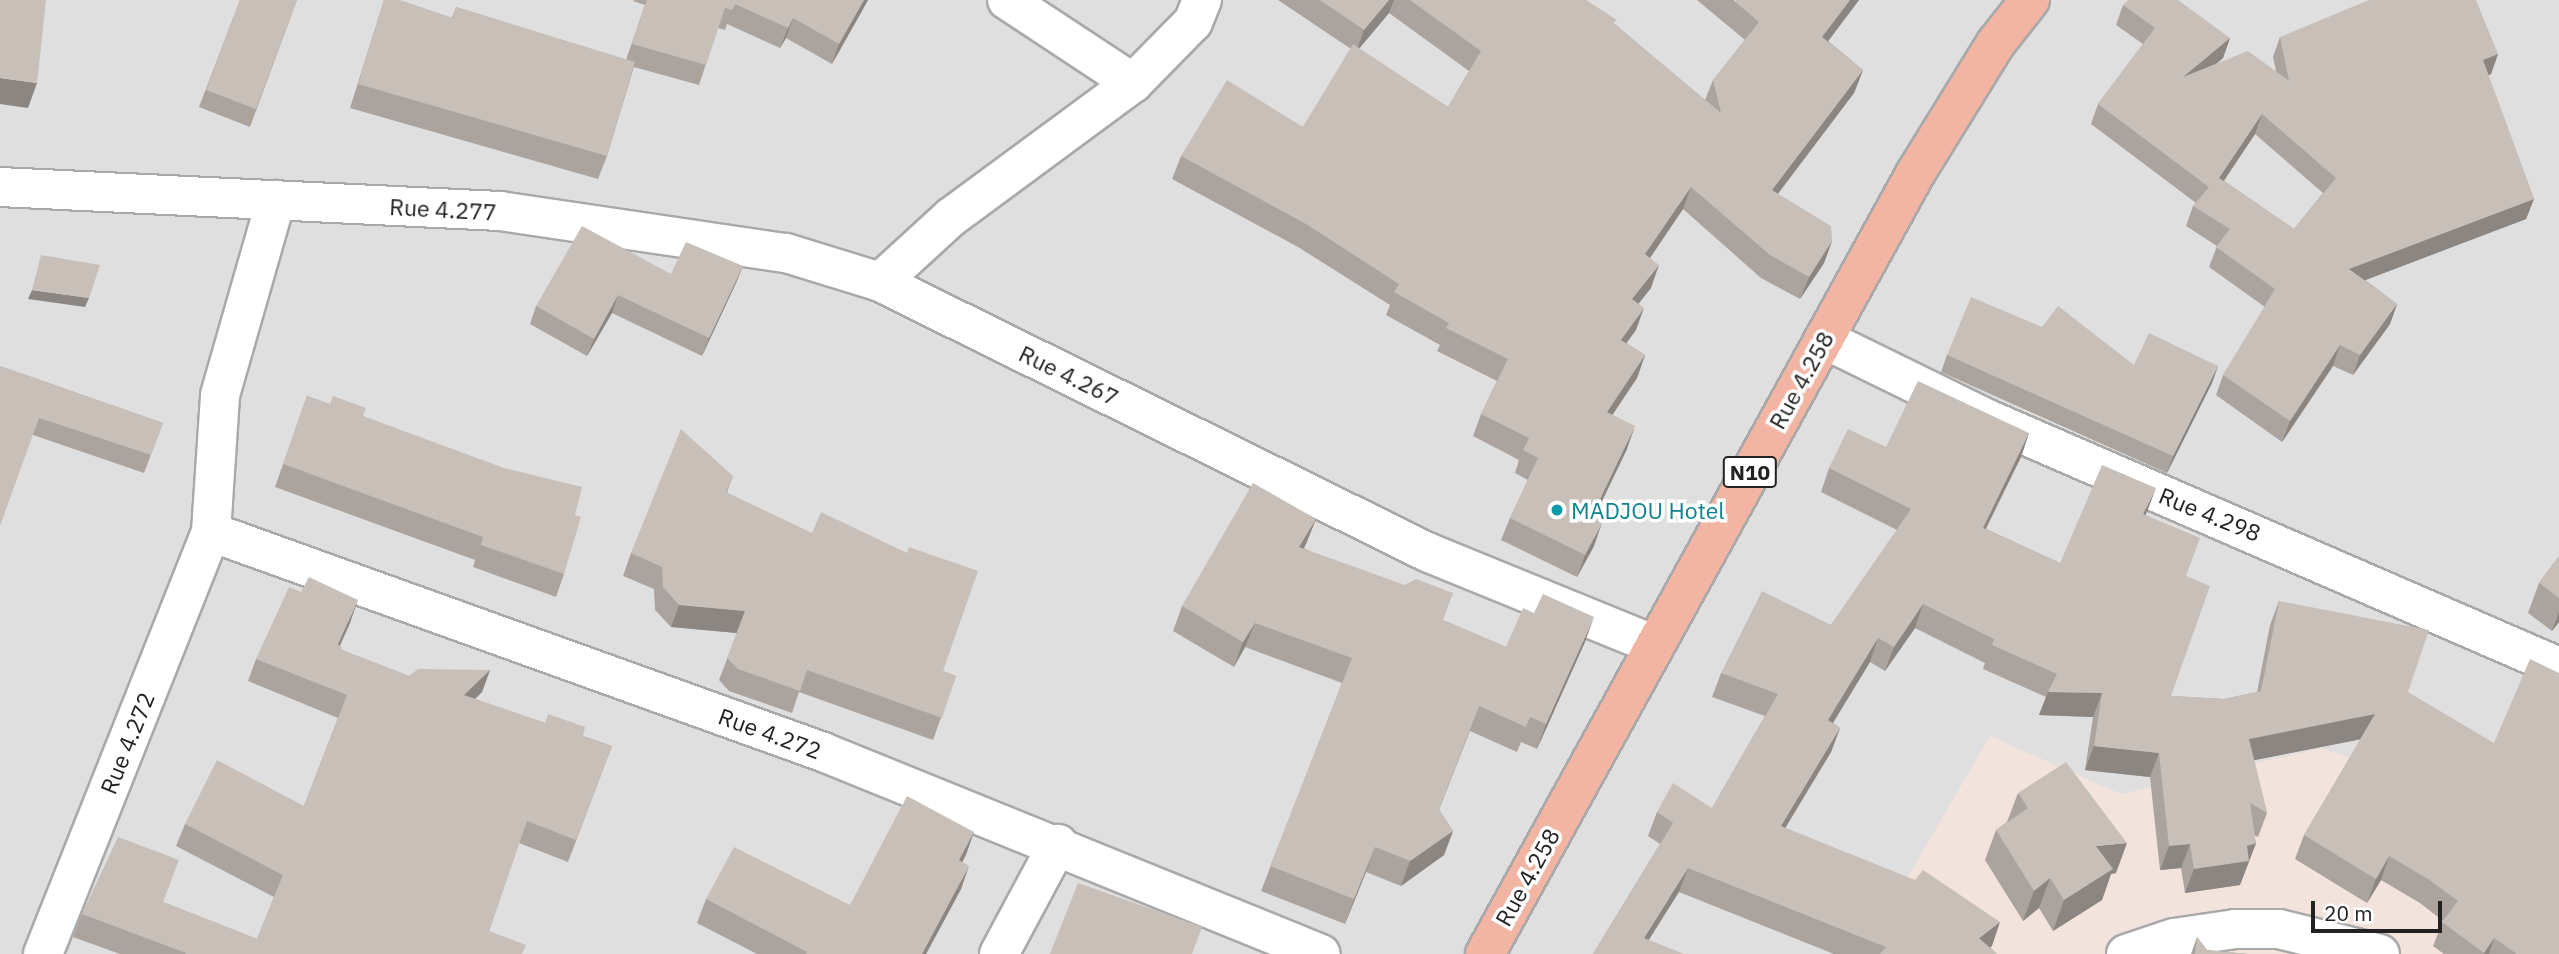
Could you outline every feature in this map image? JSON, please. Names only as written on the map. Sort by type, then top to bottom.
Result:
[{"type":"highway","name":"Rue 4.258","points":[[1485,954],[1653,644],[1915,174],[1996,43],[2030,0]]},
{"type":"street","points":[[1007,0],[1133,82]]},
{"type":"street","points":[[880,282],[951,217],[1133,82],[1193,22],[1202,0]]},
{"type":"street","name":"Rue 4.277","points":[[0,187],[500,211],[786,253],[880,282]]},
{"type":"street","name":"Rue 4.272","points":[[43,954],[211,532],[220,395],[276,200]]},
{"type":"street","name":"Rue 4.267","points":[[880,282],[1427,552],[1653,644]]},
{"type":"street","name":"Rue 4.298","points":[[1824,339],[1985,418],[2559,667]]},
{"type":"street","name":"Rue 4.272","points":[[211,532],[1058,844],[1321,954]]},
{"type":"street","points":[[999,954],[1058,844]]},
{"type":"street","points":[[2126,954],[2174,938],[2235,929],[2279,929],[2380,954]]},
{"type":"shaded area","points":[[0,0],[2559,0],[2559,954],[0,954]]},
{"type":"shaded area","points":[[1990,736],[2121,794],[2322,748],[2402,776],[2559,954],[1863,954]]},
{"type":"building","points":[[0,0],[46,0],[37,83],[0,78]]},
{"type":"building","points":[[240,0],[297,0],[256,109],[206,90]]},
{"type":"building","points":[[384,0],[400,0],[453,18],[456,7],[635,62],[607,156],[358,84]]},
{"type":"building","points":[[647,0],[864,0],[839,44],[793,18],[788,28],[735,4],[732,10],[725,8],[706,65],[632,44]]},
{"type":"building","points":[[1320,0],[1389,0],[1364,30]]},
{"type":"building","points":[[1410,0],[1586,0],[1617,20],[1613,23],[1721,113],[1713,80],[1759,22],[1735,2],[1737,0],[1850,0],[1822,37],[1863,70],[1772,190],[1831,226],[1832,241],[1809,277],[1770,255],[1691,187],[1645,254],[1659,265],[1632,299],[1644,308],[1621,340],[1645,355],[1607,412],[1635,426],[1591,518],[1602,523],[1585,555],[1510,518],[1538,458],[1523,450],[1529,438],[1481,414],[1508,359],[1446,328],[1449,323],[1394,292],[1399,284],[1306,224],[1181,156],[1227,80],[1303,127],[1353,44],[1448,107],[1481,51]]},
{"type":"building","points":[[2128,0],[2178,0],[2230,38],[2183,77],[2248,51],[2289,81],[2280,37],[2369,0],[2476,0],[2498,54],[2483,60],[2534,199],[2349,269],[2397,304],[2360,355],[2340,345],[2290,421],[2223,375],[2275,289],[2216,247],[2230,229],[2193,206],[2209,187],[2098,104],[2155,28],[2123,5]],"holes":[[[2262,114],[2336,178],[2294,229],[2219,178]]]},
{"type":"building","points":[[582,226],[671,274],[686,242],[743,266],[709,338],[618,295],[594,339],[536,306]]},
{"type":"building","points":[[41,255],[100,265],[89,298],[32,290]]},
{"type":"building","points":[[1971,297],[2042,327],[2058,306],[2134,365],[2149,333],[2218,366],[2173,456],[1947,355]]},
{"type":"building","points":[[0,366],[163,423],[151,455],[39,418],[0,526]]},
{"type":"building","points":[[1918,381],[2029,433],[1983,528],[2060,563],[2102,465],[2156,488],[2143,514],[2200,538],[2186,576],[2210,586],[2171,696],[2224,699],[2261,691],[2279,601],[2429,630],[2408,692],[2494,743],[2530,659],[2559,673],[2559,954],[2517,954],[2494,938],[2484,953],[2442,922],[2458,901],[2428,879],[2389,856],[2376,879],[2304,835],[2375,714],[2249,739],[2267,813],[2250,803],[2256,843],[2247,846],[2249,861],[2194,869],[2190,844],[2169,846],[2159,753],[2094,746],[2102,693],[2048,692],[2057,674],[1992,645],[1994,639],[1923,604],[1894,647],[1878,638],[1828,720],[1840,728],[1781,826],[1915,880],[1923,870],[2000,922],[1979,938],[1997,954],[1880,954],[1886,947],[1688,868],[1644,938],[1684,954],[1593,954],[1673,823],[1657,812],[1673,783],[1712,808],[1778,694],[1721,673],[1762,591],[1831,625],[1911,509],[1829,468],[1848,429],[1886,447]]},
{"type":"building","points":[[307,396],[330,404],[333,396],[366,408],[363,416],[504,468],[582,487],[575,515],[581,517],[564,574],[481,545],[483,537],[283,464]]},
{"type":"building","points":[[681,429],[733,476],[726,492],[812,533],[821,512],[907,553],[909,547],[978,571],[943,671],[956,676],[942,718],[807,670],[800,691],[738,669],[727,658],[745,611],[679,605],[663,587],[662,567],[631,553]]},
{"type":"building","points":[[1253,483],[1316,519],[1299,547],[1405,585],[1416,579],[1453,593],[1443,620],[1506,647],[1523,608],[1534,613],[1543,594],[1594,617],[1546,724],[1530,717],[1526,727],[1479,706],[1439,809],[1453,831],[1410,861],[1375,847],[1354,899],[1270,866],[1352,658],[1255,623],[1243,642],[1182,606]]},
{"type":"building","points":[[2559,556],[2559,598],[2539,583]]},
{"type":"building","points":[[309,577],[358,600],[338,644],[342,650],[409,676],[418,669],[490,670],[464,695],[545,723],[548,714],[585,727],[583,736],[612,746],[576,840],[527,821],[489,931],[526,945],[522,954],[185,954],[82,914],[118,837],[179,860],[163,902],[257,939],[283,875],[185,824],[217,760],[304,806],[347,695],[256,659],[289,587],[301,592]]},
{"type":"building","points":[[2066,762],[2127,843],[2096,846],[2113,869],[2064,900],[2050,878],[2034,891],[1996,830],[2028,808],[2018,793]]},
{"type":"building","points":[[907,796],[974,832],[959,860],[969,866],[922,954],[806,954],[807,952],[706,899],[734,847],[850,905]]},
{"type":"building","points":[[1078,883],[1202,927],[1192,954],[1050,954]]},
{"type":"building","points":[[2197,937],[2207,950],[2247,954],[2195,954]]},
{"type":"place","name":"MADJOU Hotel","points":[[1557,510]]}]
